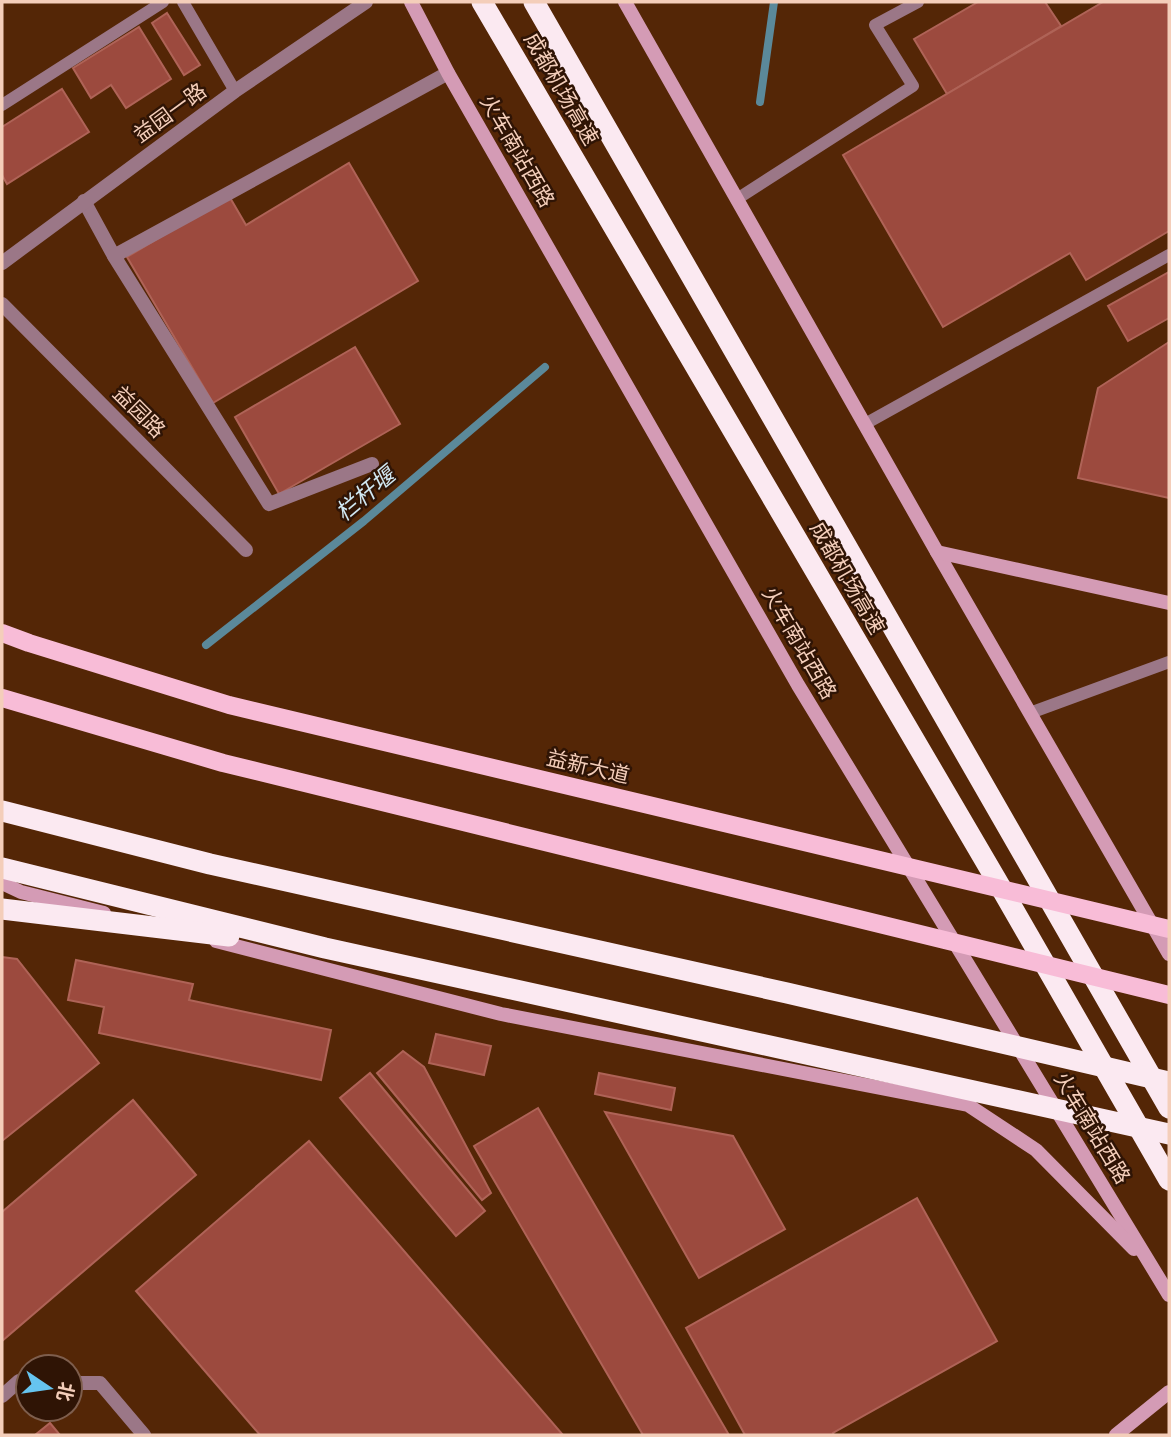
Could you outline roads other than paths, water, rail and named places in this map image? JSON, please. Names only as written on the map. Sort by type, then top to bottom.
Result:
[{"type":"highway","name":"成都机场高速","points":[[482,2],[1169,1180]]},
{"type":"highway","name":"成都机场高速","points":[[534,2],[1169,1108]]},
{"type":"highway","points":[[2,811],[210,864],[1169,1082]]},
{"type":"highway","points":[[2,868],[325,948],[1169,1133]]},
{"type":"highway","points":[[2,909],[325,948]]},
{"type":"main road","name":"火车南站西路","points":[[411,2],[448,73],[797,685],[1169,1295]]},
{"type":"main road","points":[[625,2],[1169,954]]},
{"type":"main road","points":[[937,552],[1169,604]]},
{"type":"main road","name":"益新大道","points":[[2,633],[229,705],[1169,929]]},
{"type":"main road","points":[[2,698],[223,763],[1169,995]]},
{"type":"main road","points":[[2,883],[21,892],[501,1014],[968,1105],[1036,1150],[1151,1265]]},
{"type":"main road","points":[[1115,1435],[1169,1392]]},
{"type":"street","name":"益园一路","points":[[2,263],[235,91],[366,2]]},
{"type":"street","points":[[114,256],[448,73]]},
{"type":"street","points":[[84,201],[114,256],[269,504],[372,464]]},
{"type":"street","name":"益园路","points":[[2,304],[246,550]]},
{"type":"street","points":[[84,1383],[100,1383],[144,1435]]},
{"type":"lane","points":[[2,105],[163,2]]},
{"type":"lane","points":[[183,2],[235,91]]},
{"type":"lane","points":[[737,198],[914,86],[875,25],[918,2]]},
{"type":"lane","points":[[865,424],[1169,255]]},
{"type":"lane","points":[[1030,713],[1169,662]]},
{"type":"waterway","name":"栏杆堰","points":[[760,102],[774,2]]},
{"type":"waterway","name":"栏杆堰","points":[[206,645],[364,521],[545,367]]}]
